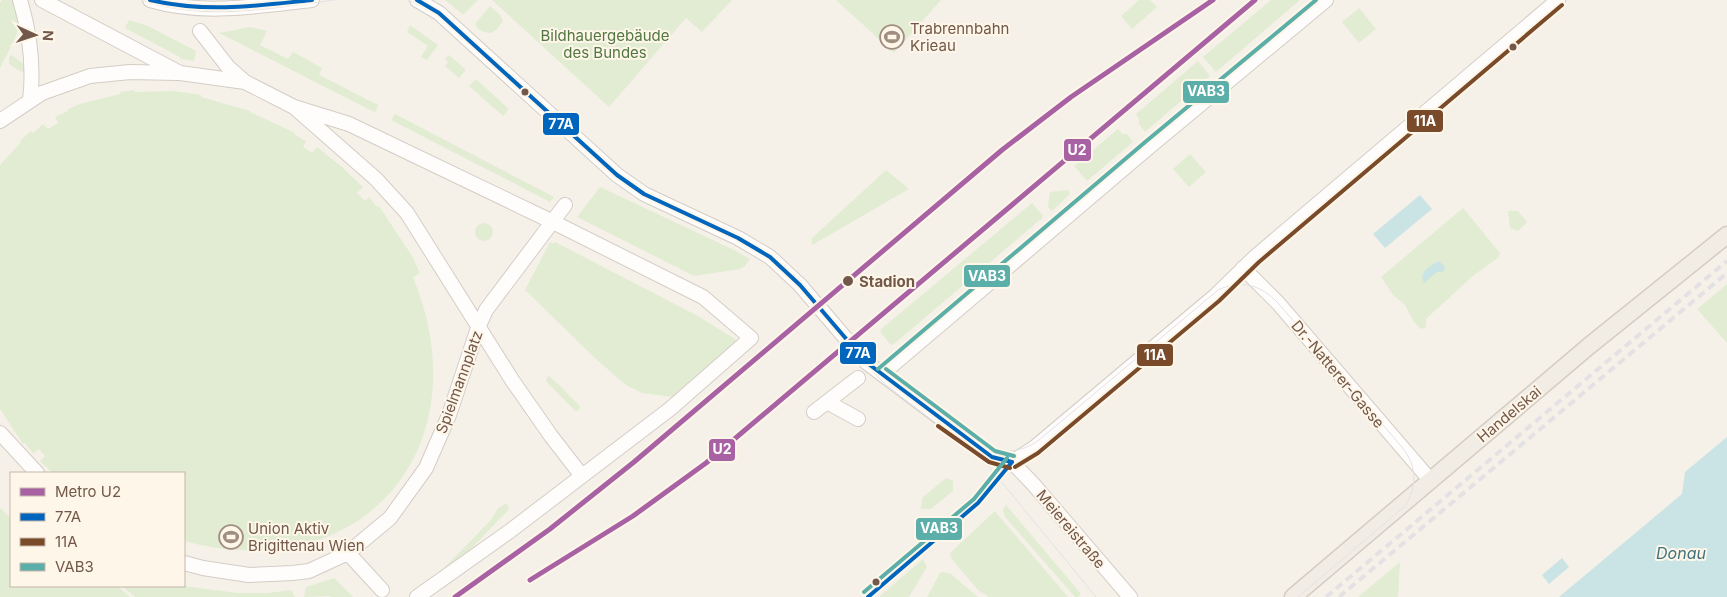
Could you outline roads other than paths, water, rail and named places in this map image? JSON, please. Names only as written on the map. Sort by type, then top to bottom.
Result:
[{"type":"main road","name":"Handelskai","points":[[1293,597],[1589,346],[1727,235]]},
{"type":"street","points":[[20,0],[30,41],[33,77],[30,101]]},
{"type":"street","points":[[42,0],[180,74]]},
{"type":"street","points":[[150,0],[186,8],[207,10],[312,0]]},
{"type":"street","points":[[417,0],[438,13],[617,175],[661,203],[738,238],[770,257],[800,285],[866,362],[992,458],[1012,462],[1034,448],[1215,296],[1244,268],[1558,0]]},
{"type":"street","points":[[882,374],[1326,0]]},
{"type":"street","points":[[200,31],[228,67],[245,82],[294,106],[349,124],[553,222],[703,297],[751,338],[670,409],[510,531],[417,597]]},
{"type":"street","points":[[0,121],[42,93],[90,76],[130,72],[180,74],[245,82]]},
{"type":"street","points":[[294,106],[376,179],[407,213],[478,328],[545,428],[582,476]]},
{"type":"street","name":"Spielmannplatz","points":[[185,563],[249,575],[309,571],[348,553],[390,518],[426,468],[449,415],[478,328],[486,310],[565,205]]},
{"type":"street","name":"Dr.-Natterer-Gasse","points":[[1244,268],[1278,303],[1431,481]]},
{"type":"street","points":[[814,412],[858,378]]},
{"type":"street","points":[[827,402],[858,419]]},
{"type":"street","points":[[0,433],[36,472]]},
{"type":"street","name":"Meiereistraße","points":[[1012,462],[1130,597]]},
{"type":"street","points":[[348,553],[382,590]]},
{"type":"water","points":[[1420,195],[1432,209],[1385,248],[1373,234]]},
{"type":"water","points":[[1439,261],[1445,267],[1444,271],[1437,272],[1424,283],[1424,273],[1429,267]]},
{"type":"water","name":"Donau","points":[[1727,437],[1727,597],[1559,597],[1682,494],[1685,472]]},
{"type":"water","points":[[1562,558],[1569,567],[1549,584],[1542,575]]},
{"type":"tram line","points":[[141,0],[165,7],[213,12],[262,9],[335,0]]},
{"type":"tram line","points":[[408,0],[429,10]]},
{"type":"tram line","points":[[424,0],[442,13],[626,179],[656,198],[747,240],[768,253],[794,275],[866,356],[981,442],[996,449],[1017,450],[1032,445],[1039,440],[1218,290],[1235,285],[1243,285],[1258,288],[1265,292],[1278,303],[1402,447],[1411,462],[1414,477],[1412,492],[1404,507],[1298,597]]},
{"type":"tram line","points":[[853,352],[886,385],[986,463],[1096,597]]},
{"type":"railway","points":[[1326,597],[1727,261]]},
{"type":"railway","points":[[1339,597],[1727,273]]},
{"type":"metro line","name":"U2","points":[[455,597],[550,529],[634,462],[1002,150],[1071,97],[1213,0]]},
{"type":"metro line","name":"U2","points":[[530,580],[633,516],[706,463],[1255,0]]},
{"type":"place","name":"Trabrennbahn Krieau","points":[[892,37]]},
{"type":"place","name":"Stadion","points":[[848,281]]},
{"type":"place","name":"Union Aktiv Brigittenau Wien","points":[[231,537]]},
{"type":"park label","name":"Bildhauergebäude des Bundes","points":[[605,44]]}]
